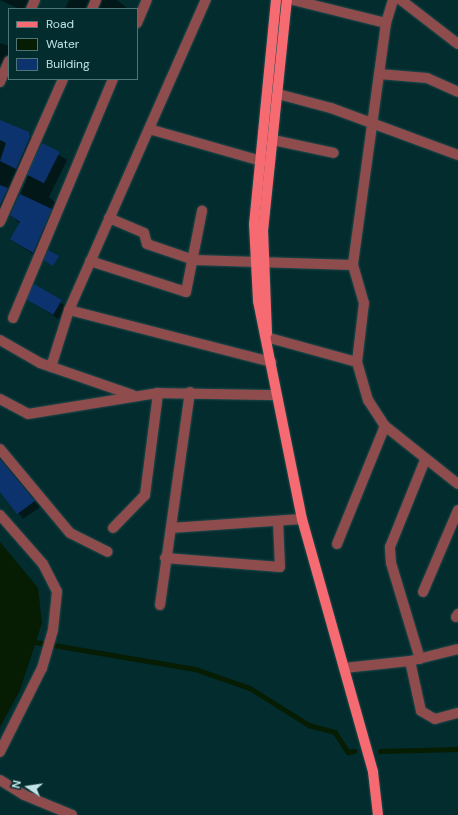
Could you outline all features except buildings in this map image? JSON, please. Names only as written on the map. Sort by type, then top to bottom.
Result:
[{"type":"main road","points":[[276,0],[259,161],[259,264],[266,337],[276,395],[302,519],[373,772],[378,815]]},
{"type":"main road","points":[[259,264],[287,0]]},
{"type":"street","points":[[138,21],[147,0]]},
{"type":"street","points":[[51,367],[69,310],[206,0]]},
{"type":"street","points":[[293,0],[386,23]]},
{"type":"street","points":[[393,0],[386,23],[353,265],[364,303],[356,362],[368,400],[385,426],[425,460],[458,484]]},
{"type":"street","points":[[401,0],[458,44]]},
{"type":"street","points":[[0,82],[8,63]]},
{"type":"street","points":[[379,74],[427,78],[458,92]]},
{"type":"street","points":[[0,222],[63,80]]},
{"type":"street","points":[[13,318],[113,80]]},
{"type":"street","points":[[278,94],[331,108],[372,126],[458,155]]},
{"type":"street","points":[[149,129],[270,163]]},
{"type":"street","points":[[273,140],[334,153]]},
{"type":"street","points":[[90,261],[186,292],[194,260],[202,211]]},
{"type":"street","points":[[109,218],[144,233],[147,244],[194,260],[259,264],[353,265]]},
{"type":"street","points":[[69,310],[271,362]]},
{"type":"street","points":[[266,337],[356,362]]},
{"type":"street","points":[[0,340],[51,367],[133,396]]},
{"type":"street","points":[[0,399],[28,414],[158,393],[190,392],[276,395]]},
{"type":"street","points":[[160,605],[165,558],[171,528],[190,392]]},
{"type":"street","points":[[113,528],[145,495],[158,393]]},
{"type":"street","points":[[337,544],[385,426]]},
{"type":"street","points":[[0,449],[70,533],[108,552]]},
{"type":"street","points":[[425,460],[390,547],[391,562],[415,660],[421,711],[435,719],[458,713]]},
{"type":"street","points":[[423,592],[458,510]]},
{"type":"street","points":[[0,515],[43,564],[57,592],[52,636],[46,654],[0,752]]},
{"type":"street","points":[[171,528],[302,519]]},
{"type":"street","points":[[165,558],[280,567],[278,521]]},
{"type":"street","points":[[344,668],[415,660],[458,649]]},
{"type":"street","points":[[0,780],[24,795],[72,815]]},
{"type":"water","points":[[0,542],[38,588],[42,623],[20,690],[0,727]]},
{"type":"waterway","points":[[30,641],[195,669],[250,688],[309,725],[335,732],[348,752],[354,751]]},
{"type":"waterway","points":[[380,751],[458,749]]}]
